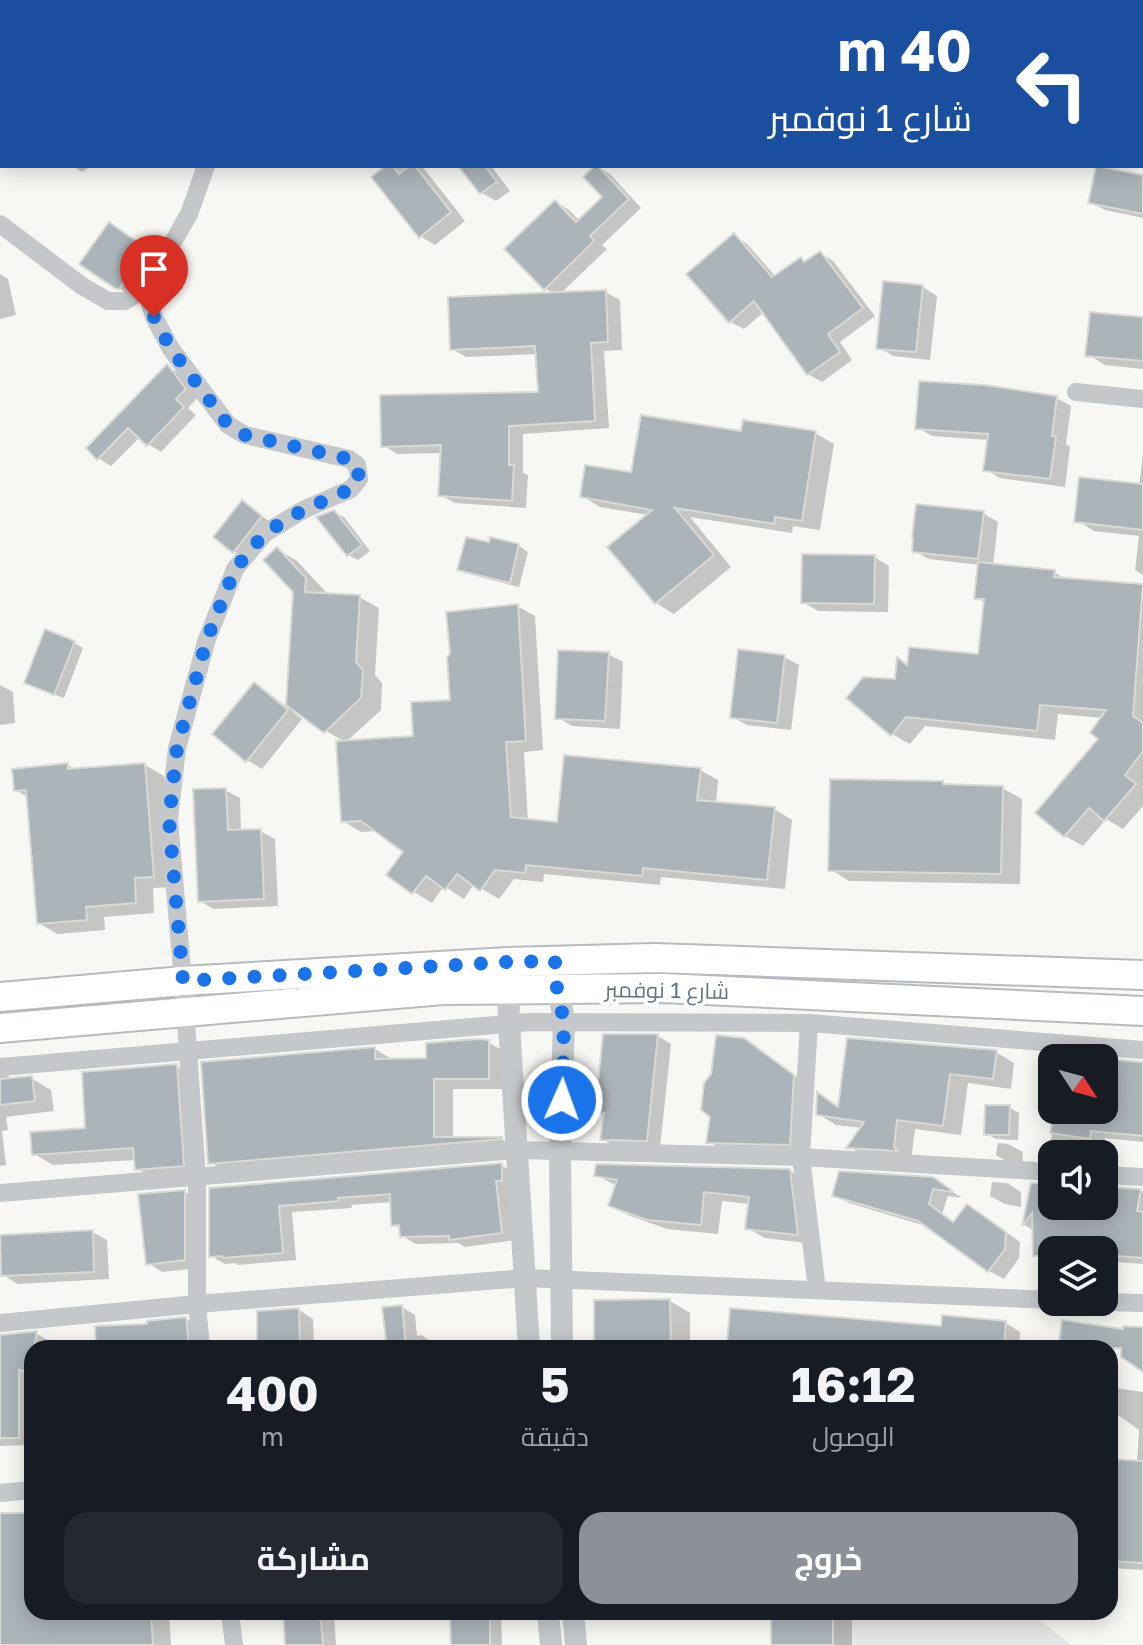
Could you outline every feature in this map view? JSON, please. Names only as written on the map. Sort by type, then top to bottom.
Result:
[{"type":"main road","name":"شارع 1 نوفمبر","points":[[0,1028],[443,990],[508,976],[555,961],[655,958],[1143,975]]},
{"type":"main road","name":"شارع 1 نوفمبر","points":[[0,997],[183,981],[508,976],[557,989],[663,988],[1143,1011]]},
{"type":"street","points":[[0,224],[82,286],[108,301],[125,301],[146,289],[189,214],[205,168]]},
{"type":"street","points":[[146,289],[154,317],[171,349],[228,425],[245,435],[349,459],[357,465],[359,479],[351,489],[303,510],[265,533],[235,569],[207,639],[177,748],[169,820],[197,1177],[197,1304],[200,1340]]},
{"type":"street","points":[[1076,392],[1143,399]]},
{"type":"street","points":[[555,961],[564,1022],[560,1152],[562,1340]]},
{"type":"street","points":[[508,976],[529,1340]]},
{"type":"street","points":[[0,1067],[564,1022],[809,1023],[1143,1050]]},
{"type":"street","points":[[809,1023],[801,1157],[817,1290]]},
{"type":"street","points":[[0,1193],[517,1150],[801,1157],[1038,1171]]},
{"type":"street","points":[[1118,1176],[1143,1177]]},
{"type":"street","points":[[0,1323],[525,1278],[1038,1299]]},
{"type":"street","points":[[1118,1302],[1143,1303]]},
{"type":"street","points":[[0,1493],[24,1491]]},
{"type":"street","points":[[231,1620],[234,1645]]},
{"type":"street","points":[[549,1620],[551,1645]]},
{"type":"street","points":[[574,1620],[576,1645]]},
{"type":"shaded area","points":[[820,1620],[1040,1620],[1071,1645],[820,1645]]},
{"type":"building","points":[[382,168],[394,168],[399,174],[406,168],[417,168],[451,212],[419,238],[371,177]]},
{"type":"building","points":[[460,168],[486,168],[497,182],[480,194]]},
{"type":"building","points":[[592,168],[600,168],[629,199],[590,236],[594,241],[544,290],[504,249],[555,200],[576,222],[602,197],[583,177]]},
{"type":"building","points":[[1096,168],[1143,175],[1143,214],[1088,203]]},
{"type":"building","points":[[109,222],[147,249],[119,289],[79,264]]},
{"type":"building","points":[[734,233],[772,277],[801,257],[804,262],[820,251],[863,308],[828,334],[840,352],[807,375],[754,301],[729,323],[686,274]]},
{"type":"building","points":[[883,281],[923,285],[916,352],[876,349]]},
{"type":"building","points":[[606,290],[608,342],[591,343],[595,421],[509,426],[509,465],[514,465],[512,501],[438,496],[441,445],[381,447],[380,395],[538,392],[535,346],[450,350],[448,297]]},
{"type":"building","points":[[1090,312],[1143,317],[1143,361],[1085,356]]},
{"type":"building","points":[[167,364],[186,389],[176,399],[184,407],[147,446],[128,428],[97,460],[86,448]]},
{"type":"building","points":[[919,381],[985,385],[1057,396],[1052,436],[1056,437],[1050,479],[983,471],[988,434],[915,429]]},
{"type":"building","points":[[641,415],[741,431],[743,420],[816,431],[802,521],[775,517],[774,524],[675,508],[714,555],[655,604],[607,547],[652,510],[580,497],[585,465],[631,472]]},
{"type":"building","points":[[1079,477],[1143,484],[1143,530],[1074,522]]},
{"type":"building","points":[[242,500],[262,516],[233,553],[213,537]]},
{"type":"building","points":[[916,504],[984,511],[978,559],[912,552]]},
{"type":"building","points":[[334,510],[362,545],[347,556],[316,517]]},
{"type":"building","points":[[466,537],[489,542],[490,537],[519,544],[510,583],[457,570]]},
{"type":"building","points":[[277,547],[306,578],[305,592],[360,595],[356,662],[363,670],[361,698],[324,733],[286,705],[293,592],[263,560]]},
{"type":"building","points":[[802,554],[875,555],[874,604],[801,603]]},
{"type":"building","points":[[978,562],[1055,570],[1054,577],[1143,584],[1133,716],[1143,723],[1143,751],[1125,775],[1136,784],[1104,821],[1089,808],[1064,837],[1035,813],[1098,739],[1090,733],[1106,710],[1040,705],[1037,731],[906,717],[891,736],[846,698],[863,677],[895,679],[897,657],[907,665],[909,647],[978,654],[984,599],[974,599]]},
{"type":"building","points":[[518,604],[526,741],[506,742],[511,817],[557,822],[564,755],[701,768],[697,800],[775,807],[767,880],[643,868],[642,876],[526,865],[525,873],[495,870],[480,891],[457,874],[445,890],[426,876],[412,894],[386,875],[403,852],[361,821],[341,822],[336,741],[413,736],[411,702],[450,700],[446,612]]},
{"type":"building","points":[[45,629],[75,641],[54,695],[24,683]]},
{"type":"building","points":[[738,649],[785,655],[777,723],[730,718]]},
{"type":"building","points":[[558,650],[609,652],[605,721],[555,719]]},
{"type":"building","points":[[254,682],[288,710],[246,762],[212,734]]},
{"type":"building","points":[[68,763],[68,769],[145,763],[154,877],[135,878],[136,903],[86,907],[87,920],[37,924],[26,790],[14,791],[12,769]]},
{"type":"building","points":[[830,779],[943,781],[943,784],[1003,786],[1001,874],[828,871]]},
{"type":"building","points":[[226,788],[228,830],[261,829],[264,899],[198,902],[193,789]]},
{"type":"building","points":[[603,1034],[658,1034],[647,1141],[600,1140],[604,1113],[595,1112]]},
{"type":"building","points":[[716,1035],[744,1038],[794,1075],[790,1145],[706,1143],[710,1117],[701,1110],[704,1083],[711,1074]]},
{"type":"building","points":[[847,1038],[997,1050],[993,1079],[950,1074],[943,1126],[897,1120],[894,1147],[898,1151],[846,1148],[864,1122],[816,1115],[817,1092],[838,1107]]},
{"type":"building","points":[[489,1040],[489,1079],[434,1079],[434,1137],[502,1139],[208,1164],[201,1062],[375,1047],[375,1059],[426,1058],[426,1043]]},
{"type":"building","points":[[1118,1060],[1143,1062],[1143,1136],[1091,1131],[1090,1139],[1050,1133],[1052,1124],[1118,1124]]},
{"type":"building","points":[[177,1064],[184,1166],[135,1170],[133,1148],[32,1155],[30,1132],[85,1128],[82,1072]]},
{"type":"building","points":[[32,1076],[35,1101],[0,1105],[0,1079]]},
{"type":"building","points":[[985,1105],[1010,1105],[1009,1135],[984,1135]]},
{"type":"building","points":[[502,1163],[502,1181],[496,1181],[502,1233],[449,1240],[449,1236],[400,1237],[399,1225],[391,1226],[390,1194],[338,1198],[339,1201],[279,1206],[283,1253],[209,1257],[209,1188]]},
{"type":"building","points":[[596,1164],[790,1169],[798,1235],[745,1229],[749,1197],[704,1192],[701,1225],[647,1220],[608,1206],[617,1180],[594,1176]]},
{"type":"building","points":[[839,1171],[933,1177],[954,1192],[933,1189],[929,1204],[953,1222],[967,1204],[1006,1232],[1005,1249],[988,1272],[918,1221],[832,1196]]},
{"type":"building","points":[[1031,1183],[1038,1183],[1038,1220],[1118,1220],[1118,1188],[1141,1189],[1137,1211],[1143,1212],[1143,1258],[1118,1256],[1118,1236],[1038,1236],[1038,1256],[1033,1256],[1032,1213],[1022,1226]]},
{"type":"building","points":[[185,1190],[185,1260],[146,1265],[138,1194]]},
{"type":"building","points":[[93,1230],[94,1272],[1,1276],[0,1235]]},
{"type":"building","points":[[670,1299],[671,1340],[594,1340],[594,1300]]},
{"type":"building","points":[[402,1305],[405,1340],[386,1340],[382,1307]]},
{"type":"building","points":[[299,1308],[300,1340],[257,1340],[257,1311]]},
{"type":"building","points":[[730,1308],[941,1326],[942,1315],[1006,1321],[1005,1340],[727,1340]]},
{"type":"building","points":[[186,1317],[188,1340],[96,1340],[95,1326],[147,1324],[147,1321]]},
{"type":"building","points":[[1062,1320],[1123,1329],[1123,1326],[1143,1327],[1143,1372],[1121,1357],[1118,1340],[1059,1340]]},
{"type":"building","points":[[37,1331],[35,1340],[24,1340],[24,1371],[19,1370],[19,1438],[0,1438],[0,1335]]},
{"type":"building","points":[[1118,1459],[1143,1461],[1143,1563],[1118,1561]]},
{"type":"building","points":[[0,1513],[24,1513],[24,1620],[151,1620],[153,1645],[0,1645]]},
{"type":"building","points":[[283,1620],[321,1620],[323,1645],[285,1645]]},
{"type":"building","points":[[450,1620],[490,1620],[490,1645],[451,1645]]},
{"type":"building","points":[[771,1620],[833,1620],[833,1645],[771,1645]]},
{"type":"route","points":[[154,317],[171,349],[228,425],[245,435],[349,459],[357,465],[359,479],[351,489],[303,510],[265,533],[235,569],[207,639],[177,748],[169,820],[183,981],[555,961],[564,1022],[562,1100]]}]
